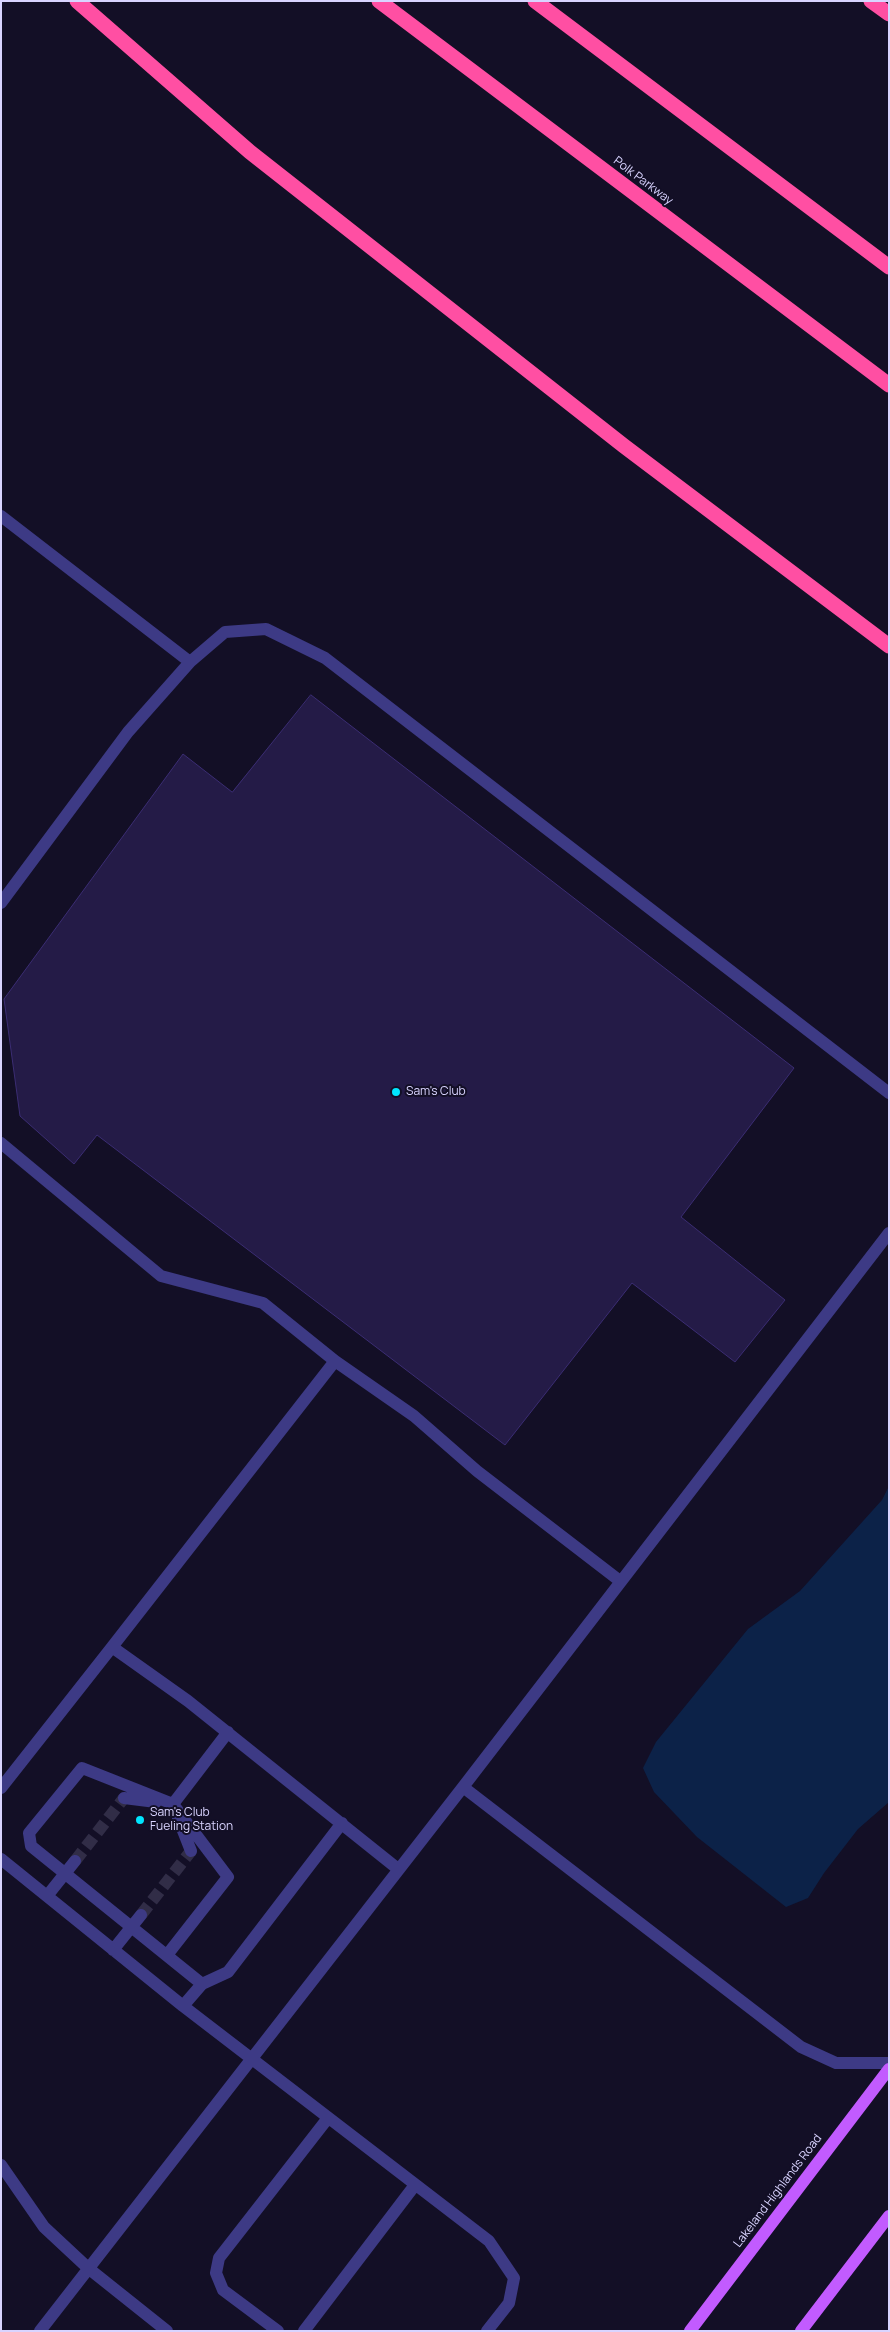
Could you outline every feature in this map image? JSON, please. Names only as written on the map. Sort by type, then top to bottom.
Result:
[{"type":"highway","points":[[77,1],[250,152],[624,446],[889,646]]},
{"type":"highway","name":"Polk Parkway","points":[[379,1],[889,386]]},
{"type":"highway","points":[[535,1],[889,267]]},
{"type":"highway","points":[[871,1],[889,14]]},
{"type":"main road","name":"Lakeland Highlands Road","points":[[690,2331],[889,2069]]},
{"type":"main road","points":[[801,2331],[889,2216]]},
{"type":"lane","points":[[1,516],[190,662]]},
{"type":"lane","points":[[1,903],[128,732],[190,662],[225,632],[266,629],[325,658],[889,1092]]},
{"type":"lane","points":[[1,1143],[162,1276],[263,1303],[335,1361],[414,1416],[478,1471],[620,1581]]},
{"type":"lane","points":[[40,2331],[463,1787],[889,1233]]},
{"type":"lane","points":[[1,1788],[335,1361]]},
{"type":"lane","points":[[112,1647],[228,1732],[398,1869]]},
{"type":"lane","points":[[173,1804],[228,1732]]},
{"type":"lane","points":[[167,1955],[228,1877],[173,1804],[82,1768],[29,1833],[31,1846],[202,1984]]},
{"type":"lane","points":[[463,1787],[800,2047],[836,2062],[889,2063]]},
{"type":"lane","points":[[124,1798],[173,1804]]},
{"type":"lane","points":[[173,1804],[191,1851]]},
{"type":"lane","points":[[183,2006],[202,1984],[228,1972],[342,1823]]},
{"type":"lane","points":[[1,1860],[183,2006],[252,2057],[415,2186],[489,2241],[514,2278],[509,2303],[487,2331]]},
{"type":"lane","points":[[47,1896],[75,1861]]},
{"type":"lane","points":[[113,1950],[141,1915]]},
{"type":"lane","points":[[278,2331],[223,2290],[216,2273],[219,2258],[328,2118]]},
{"type":"lane","points":[[1,2165],[44,2226],[88,2268],[167,2331]]},
{"type":"lane","points":[[304,2331],[415,2186]]},
{"type":"water","points":[[889,1486],[889,1802],[858,1829],[824,1873],[808,1898],[786,1907],[697,1837],[654,1792],[643,1768],[656,1742],[748,1629],[800,1591],[882,1500]]},
{"type":"building","name":"Sam's Club","points":[[311,695],[794,1068],[681,1217],[785,1300],[735,1362],[632,1283],[505,1445],[97,1135],[74,1164],[20,1116],[4,999],[183,754],[232,792]]},
{"type":"tunnel","points":[[75,1861],[124,1798]]},
{"type":"tunnel","points":[[141,1915],[191,1851]]},
{"type":"place","name":"Sam's Club","points":[[396,1092]]},
{"type":"place","name":"Sam's Club Fueling Station","points":[[140,1820]]}]
